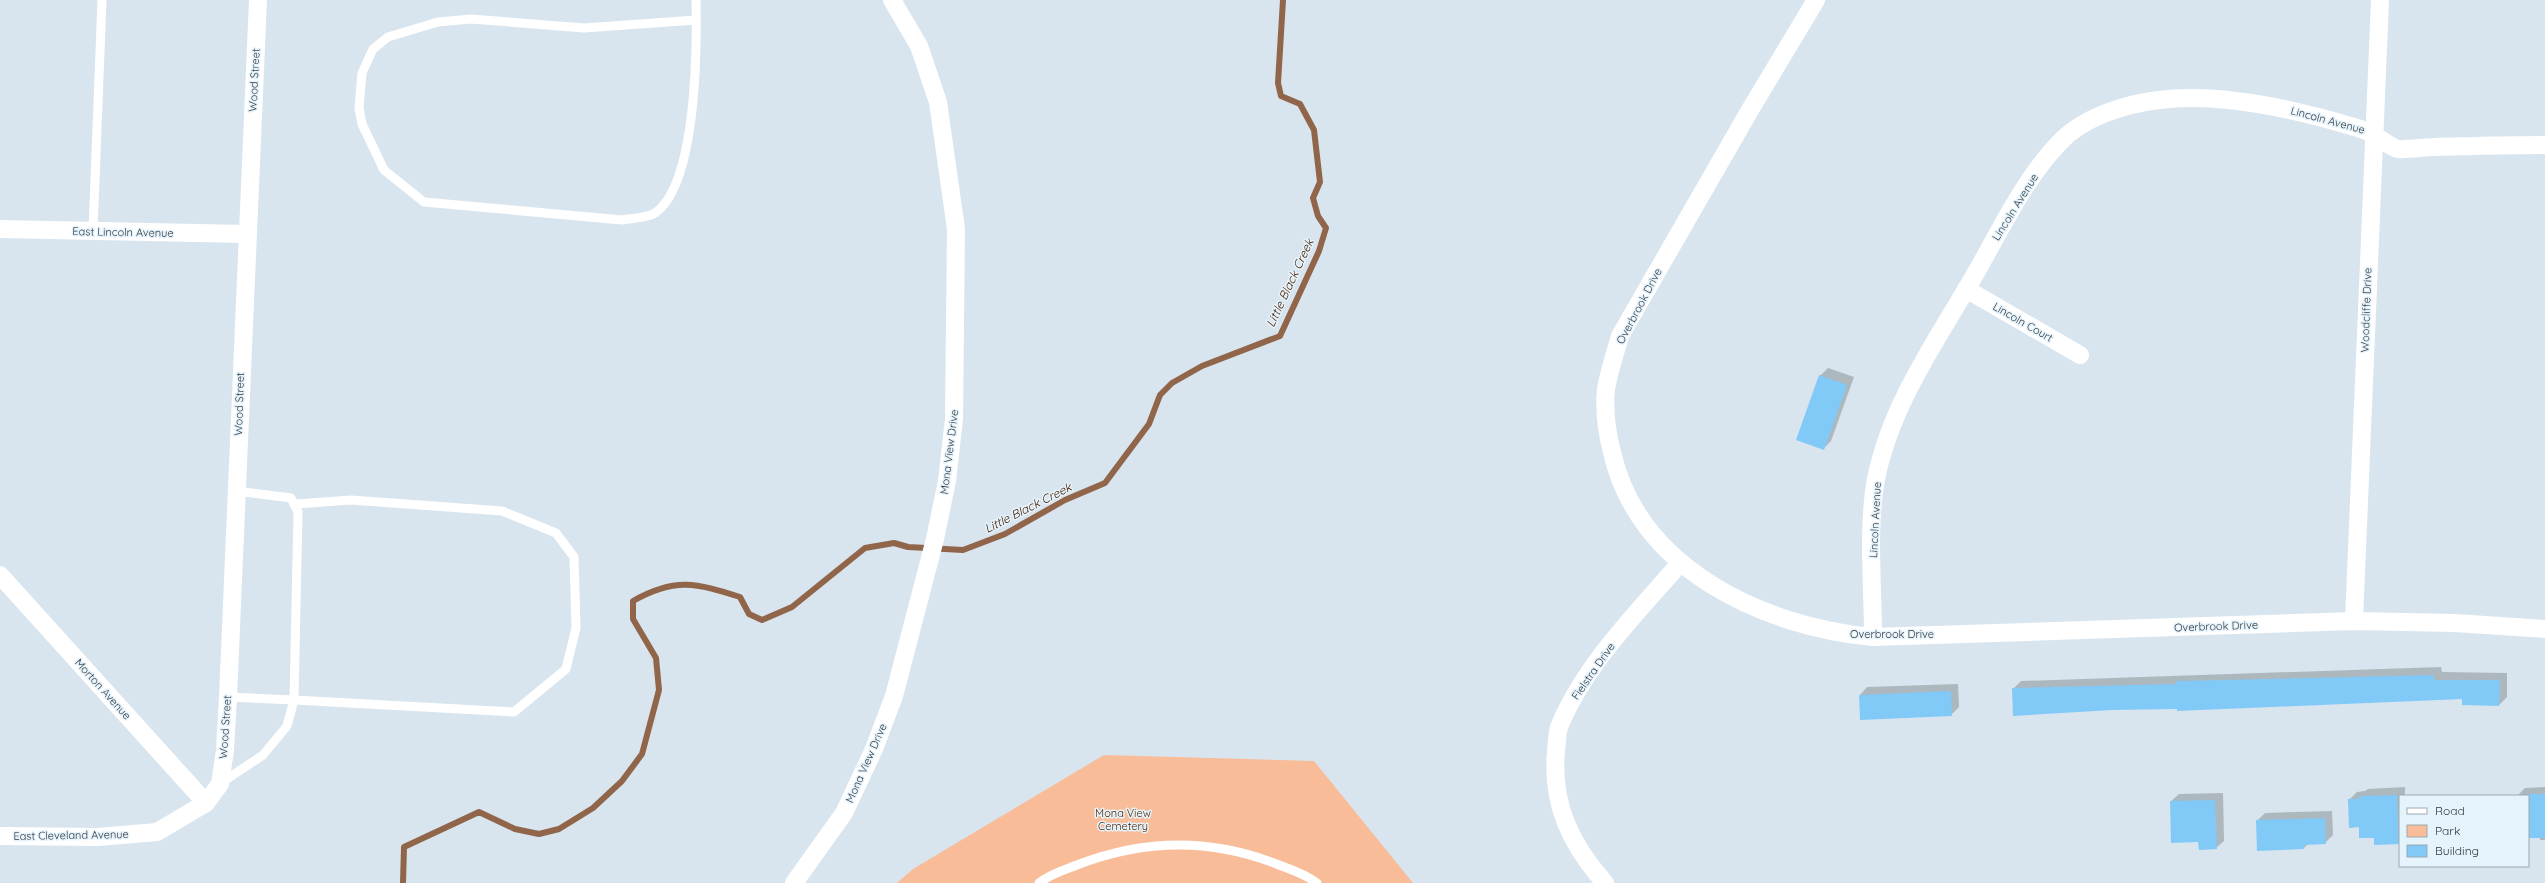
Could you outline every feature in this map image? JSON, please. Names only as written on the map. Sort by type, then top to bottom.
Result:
[{"type":"street","name":"Wood Street","points":[[206,803],[220,784],[225,750],[246,234],[258,0]]},
{"type":"street","name":"Mona View Drive","points":[[794,883],[844,813],[874,750],[894,696],[935,539],[947,481],[954,419],[956,229],[938,102],[920,46],[892,0]]},
{"type":"street","name":"Overbrook Drive","points":[[1816,0],[1750,110],[1620,336],[1612,363],[1606,390],[1608,438],[1617,476],[1633,508],[1656,539],[1681,562],[1713,585],[1750,606],[1781,619],[1844,634],[1873,637],[2354,621],[2454,622],[2545,630]]},
{"type":"street","name":"Woodcliffe Drive","points":[[2354,621],[2380,0]]},
{"type":"street","name":"Lincoln Avenue","points":[[1873,637],[1872,533],[1876,481],[1884,447],[1904,396],[2027,185],[2060,141],[2087,123],[2114,110],[2162,99],[2226,102],[2298,111],[2374,132],[2395,149],[2545,145]]},
{"type":"street","name":"East Lincoln Avenue","points":[[0,229],[246,234]]},
{"type":"street","name":"Lincoln Court","points":[[1966,289],[2080,355]]},
{"type":"street","name":"Fielstra Drive","points":[[1605,883],[1588,864],[1568,831],[1558,799],[1555,767],[1558,729],[1576,691],[1602,654],[1681,562]]},
{"type":"street","name":"Morton Avenue","points":[[0,575],[206,803]]},
{"type":"street","name":"East Cleveland Avenue","points":[[0,836],[98,837],[157,832],[206,803]]},
{"type":"lane","points":[[93,231],[102,0]]},
{"type":"lane","points":[[696,0],[697,62],[687,144],[673,192],[654,214],[622,220],[424,202],[384,170],[362,124],[359,108],[362,73],[373,49],[388,37],[438,22],[471,19],[584,28],[696,20]]},
{"type":"lane","points":[[220,784],[263,755],[287,726],[294,700],[298,512],[296,504],[291,498],[236,491]]},
{"type":"lane","points":[[228,697],[514,712],[566,669],[576,628],[574,557],[556,534],[502,511],[351,500],[296,504]]},
{"type":"lane","points":[[1039,883],[1046,878],[1088,861],[1142,846],[1176,843],[1217,847],[1264,859],[1308,877],[1317,883]]},
{"type":"green space","name":"Mona View Cemetery","points":[[1104,755],[1314,761],[1413,883],[897,883],[913,869]]},
{"type":"building","points":[[1819,375],[1847,385],[1824,450],[1796,440]]},
{"type":"building","points":[[2434,675],[2434,680],[2500,680],[2499,706],[2462,705],[2462,699],[2177,711],[2177,709],[2113,710],[2013,716],[2012,688],[2176,684],[2176,681]]},
{"type":"building","points":[[1951,691],[1952,716],[1860,720],[1859,695]]},
{"type":"building","points":[[2545,794],[2545,838],[2529,838],[2528,795]]},
{"type":"building","points":[[2397,795],[2399,844],[2374,845],[2374,838],[2359,838],[2359,827],[2349,828],[2348,799],[2359,799],[2359,796]]},
{"type":"building","points":[[2215,800],[2217,849],[2199,850],[2198,842],[2171,843],[2170,801]]},
{"type":"building","points":[[2325,818],[2326,844],[2304,845],[2304,849],[2257,851],[2256,820]]},
{"type":"waterway","name":"Little Black Creek","points":[[403,883],[404,847],[479,812],[515,829],[539,834],[559,829],[593,808],[622,781],[642,754],[659,690],[656,658],[633,619],[633,601],[661,588],[674,585],[698,586],[711,588],[740,597],[749,614],[762,620],[792,607],[865,548],[894,543],[908,547],[963,550],[1005,534],[1065,500],[1105,483],[1149,424],[1160,395],[1172,383],[1202,366],[1280,336],[1319,251],[1326,228],[1318,216],[1313,198],[1320,182],[1314,130],[1300,104],[1281,96],[1278,83],[1283,0]]}]
